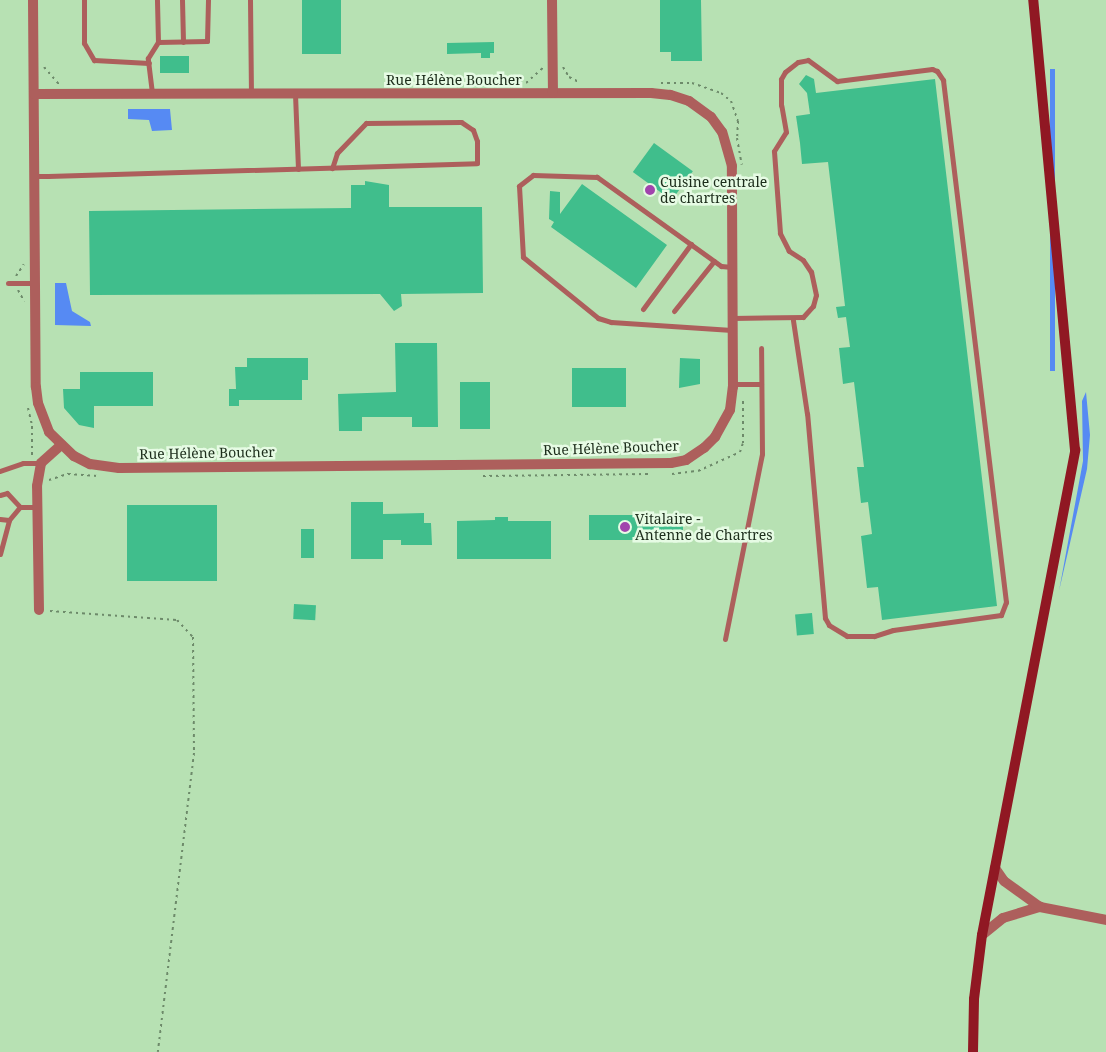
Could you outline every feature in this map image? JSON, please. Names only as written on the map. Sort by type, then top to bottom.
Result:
[{"type":"main road","points":[[973,1052],[974,999],[982,935],[1075,450],[1033,0]]},
{"type":"street","points":[[33,0],[34,94]]},
{"type":"street","points":[[552,0],[552,93]]},
{"type":"street","name":"Rue Hélène Boucher","points":[[34,94],[670,94],[689,101],[711,117],[729,146],[732,166],[732,330],[738,384],[730,410],[715,437],[686,460],[670,463],[119,468],[90,464],[60,445],[46,426],[38,403],[34,283],[34,94]]},
{"type":"street","points":[[39,610],[38,507],[40,463],[60,445]]},
{"type":"street","points":[[995,868],[1004,882],[1040,908]]},
{"type":"street","points":[[982,935],[1003,918],[1040,908],[1106,920]]},
{"type":"lane","points":[[84,0],[84,43],[94,60],[149,63]]},
{"type":"lane","points":[[157,0],[158,42]]},
{"type":"lane","points":[[182,0],[183,42]]},
{"type":"lane","points":[[152,95],[149,63],[152,48],[158,42],[207,41],[208,0]]},
{"type":"lane","points":[[250,0],[250,95]]},
{"type":"lane","points":[[732,318],[793,320],[803,317],[813,306],[816,281],[803,260],[789,251],[780,233],[774,152],[786,132],[781,105],[781,79],[785,72],[798,62],[808,60],[836,81],[932,68],[943,80],[1006,602],[1001,615],[893,630],[874,636],[847,636],[829,625],[825,618],[807,414],[793,320]]},
{"type":"lane","points":[[296,94],[298,168]]},
{"type":"lane","points":[[34,176],[332,168],[477,163],[477,140],[473,130],[461,122],[366,123],[337,152],[332,168]]},
{"type":"lane","points":[[732,267],[721,266],[597,177],[532,175],[519,186],[523,257],[598,318],[611,322],[732,330]]},
{"type":"lane","points":[[643,309],[691,244]]},
{"type":"lane","points":[[674,311],[714,261]]},
{"type":"lane","points":[[8,283],[34,283]]},
{"type":"lane","points":[[725,639],[762,454],[761,348]]},
{"type":"lane","points":[[738,384],[761,384]]},
{"type":"lane","points":[[0,471],[23,463],[40,463]]},
{"type":"lane","points":[[0,495],[7,493],[20,507],[38,507]]},
{"type":"lane","points":[[0,554],[9,520],[20,507]]},
{"type":"lane","points":[[0,519],[9,520]]},
{"type":"path","points":[[561,61],[570,77],[586,84]]},
{"type":"path","points":[[655,83],[692,83],[721,92],[731,101],[738,121],[742,168]]},
{"type":"path","points":[[668,474],[698,471],[740,452],[743,443],[738,384]]},
{"type":"path","points":[[482,476],[649,474]]},
{"type":"path","points":[[47,484],[56,476],[102,476]]},
{"type":"path","points":[[39,610],[177,620],[193,637],[194,753],[158,1052]]},
{"type":"water","points":[[1050,69],[1055,69],[1055,371],[1050,371]]},
{"type":"water","points":[[128,109],[170,109],[172,130],[152,131],[149,120],[128,119]]},
{"type":"water","points":[[55,283],[66,283],[72,311],[90,322],[91,326],[55,325]]},
{"type":"water","points":[[1086,392],[1090,435],[1087,469],[1059,591],[1083,461],[1082,401]]},
{"type":"building","points":[[302,0],[341,0],[341,54],[302,54]]},
{"type":"building","points":[[660,0],[701,0],[702,61],[671,61],[671,52],[660,52]]},
{"type":"building","points":[[494,42],[494,53],[490,53],[490,58],[481,58],[481,53],[447,54],[447,43]]},
{"type":"building","points":[[160,56],[189,56],[189,73],[160,73]]},
{"type":"building","points":[[806,75],[814,79],[816,93],[935,79],[997,606],[882,620],[878,587],[867,588],[861,536],[872,534],[868,502],[861,503],[857,467],[864,467],[854,382],[843,384],[839,348],[850,347],[846,317],[838,318],[836,307],[845,306],[828,162],[802,164],[796,116],[810,114],[807,93],[799,84]]},
{"type":"building","points":[[654,143],[693,171],[672,200],[633,172]]},
{"type":"building","points":[[365,181],[389,185],[389,207],[482,207],[483,293],[401,294],[402,306],[394,311],[380,294],[90,295],[89,211],[351,208],[351,185],[365,185]]},
{"type":"building","points":[[582,184],[667,245],[636,288],[551,227],[554,222],[549,219],[550,191],[560,192],[560,214]]},
{"type":"building","points":[[395,343],[437,343],[438,427],[412,427],[412,417],[362,417],[362,431],[339,431],[338,394],[396,392]]},
{"type":"building","points":[[247,358],[308,358],[308,380],[302,380],[302,400],[239,400],[239,406],[229,406],[229,389],[236,389],[235,367],[247,367]]},
{"type":"building","points":[[680,358],[700,359],[700,384],[679,388]]},
{"type":"building","points":[[572,368],[626,368],[626,407],[572,407]]},
{"type":"building","points":[[80,372],[153,372],[153,406],[94,406],[94,428],[79,425],[64,408],[63,389],[80,389]]},
{"type":"building","points":[[460,382],[490,382],[490,429],[460,429]]},
{"type":"building","points":[[351,502],[383,502],[383,514],[424,513],[424,523],[431,523],[432,545],[401,545],[401,540],[383,540],[383,559],[351,559]]},
{"type":"building","points":[[127,505],[217,505],[217,581],[127,581]]},
{"type":"building","points":[[589,515],[683,515],[683,540],[589,540]]},
{"type":"building","points":[[495,517],[508,517],[508,521],[551,521],[551,559],[457,559],[457,521],[495,520]]},
{"type":"building","points":[[301,529],[314,529],[314,558],[301,558]]},
{"type":"building","points":[[294,604],[316,605],[315,620],[293,619]]},
{"type":"building","points":[[812,613],[814,634],[797,635],[795,614]]},
{"type":"place","name":"Cuisine centrale de chartres","points":[[650,190]]},
{"type":"place","name":"Vitalaire - Antenne de Chartres","points":[[625,527]]}]
